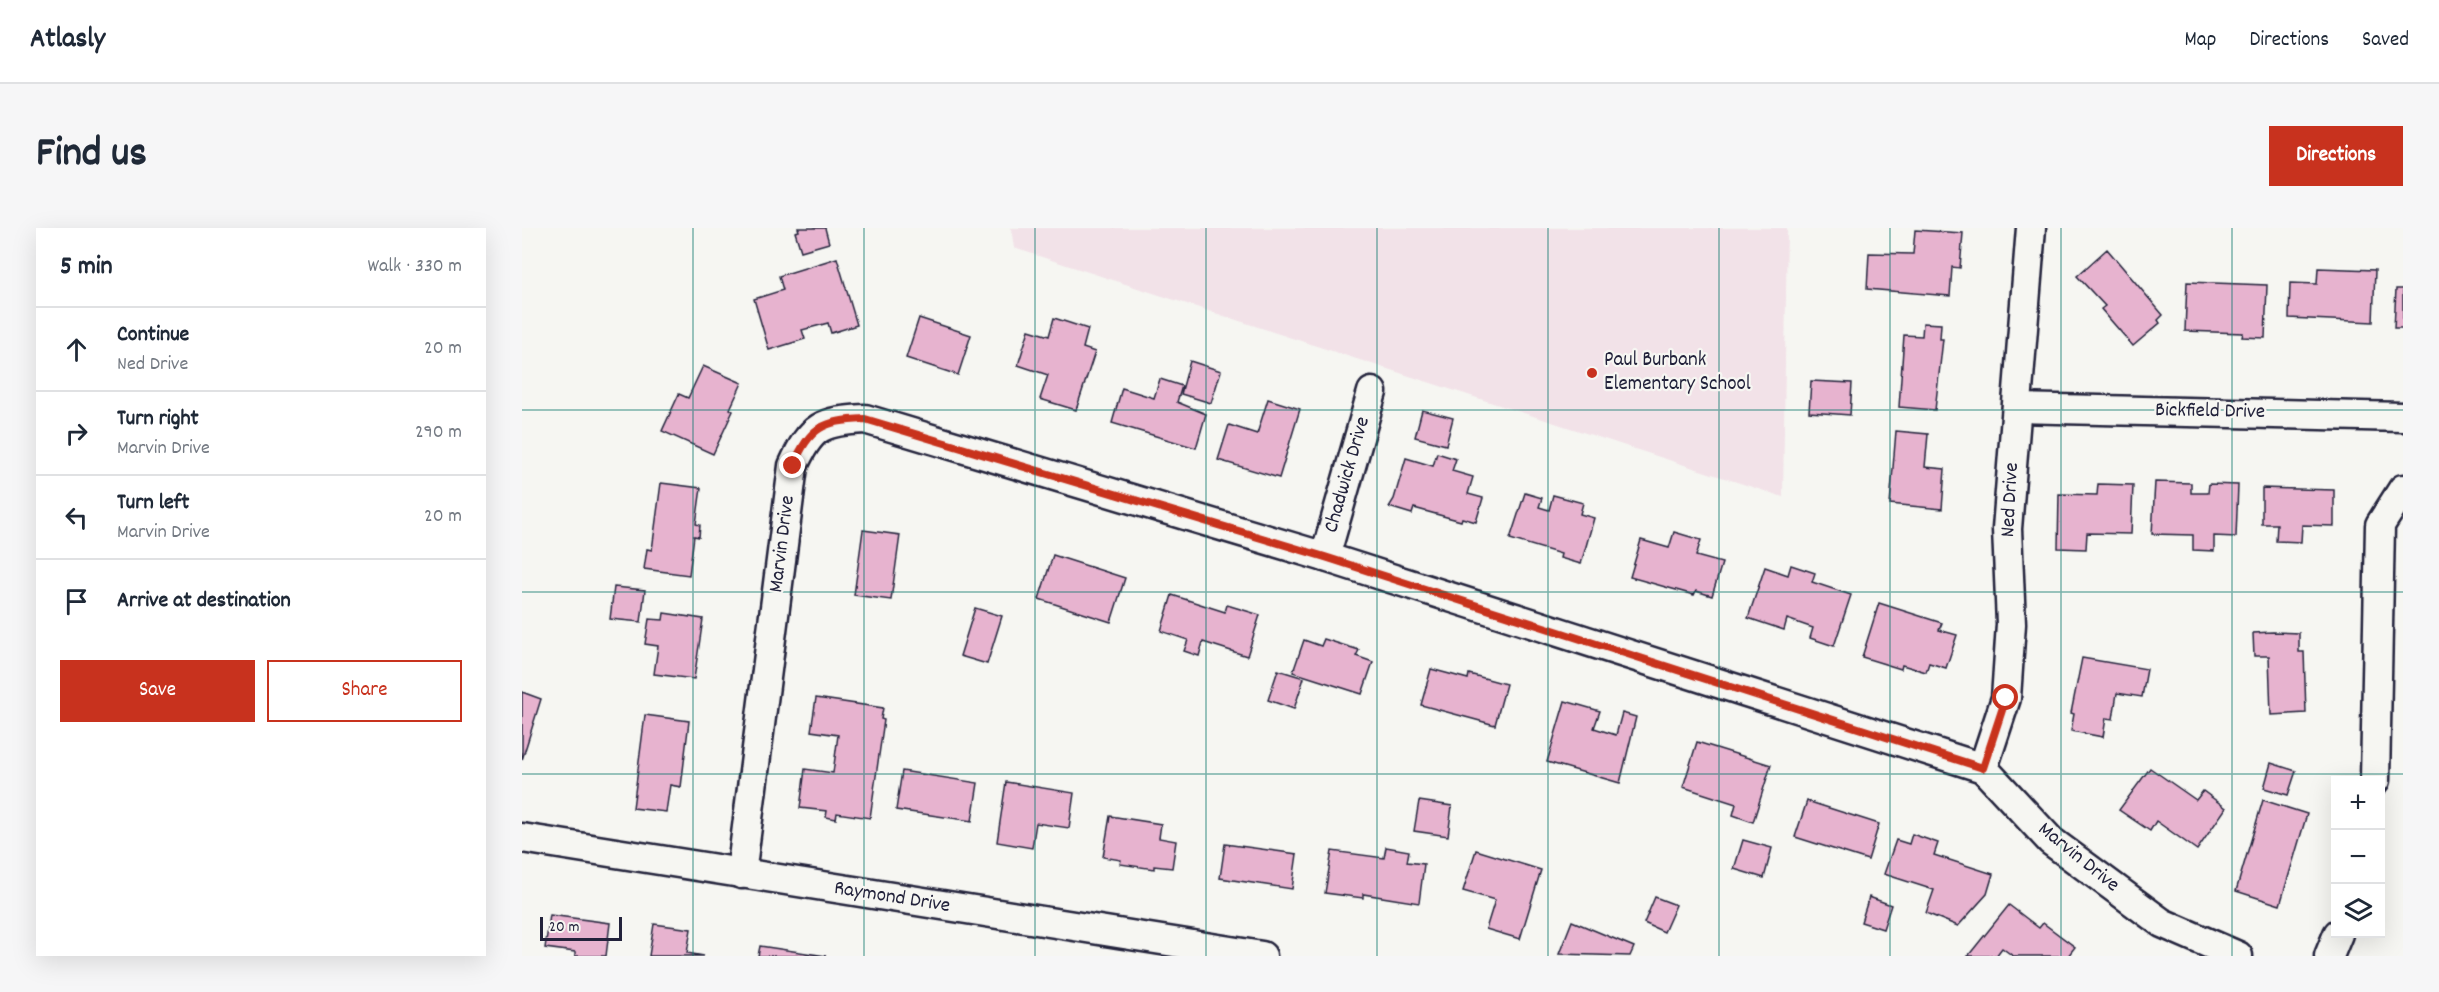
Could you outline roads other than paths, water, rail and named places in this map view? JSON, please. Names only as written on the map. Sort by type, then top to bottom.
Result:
[{"type":"street","name":"Ned Drive","points":[[1983,768],[2006,698],[2011,624],[2007,529],[2031,228]]},
{"type":"street","name":"Chadwick Drive","points":[[1325,557],[1372,392]]},
{"type":"street","name":"Bickfield Drive","points":[[2017,408],[2403,417]]},
{"type":"street","name":"Marvin Drive","points":[[741,874],[793,466],[805,440],[833,420],[865,419],[1325,557],[1983,768],[2051,841],[2162,923],[2238,956]]},
{"type":"street","points":[[2375,776],[2380,525],[2403,489]]},
{"type":"street","name":"Raymond Drive","points":[[522,838],[1262,956]]},
{"type":"street","points":[[2329,956],[2336,938]]},
{"type":"place","name":"Paul Burbank Elementary School","points":[[1592,373]]}]
